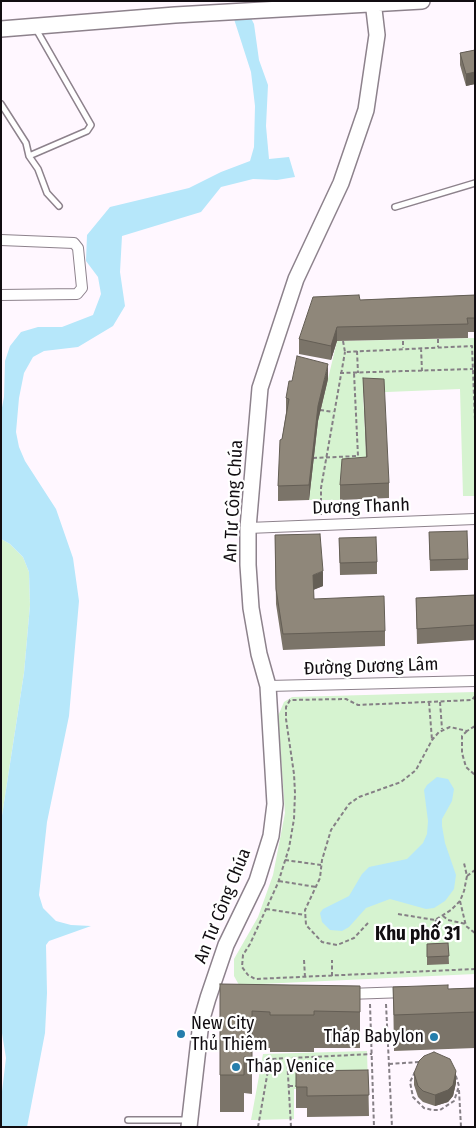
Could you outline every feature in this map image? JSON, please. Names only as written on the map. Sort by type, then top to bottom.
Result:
[{"type":"street","points":[[1,29],[175,15],[422,1]]},
{"type":"street","name":"An Tư Công Chúa","points":[[189,1123],[201,1022],[212,998],[226,945],[257,881],[271,836],[275,804],[268,686],[259,654],[251,608],[248,528],[260,388],[296,279],[341,183],[366,110],[377,35],[373,3]]},
{"type":"street","points":[[1,240],[74,243],[78,248],[82,288],[77,294],[1,295]]},
{"type":"street","name":"Dương Thanh","points":[[248,528],[475,519]]},
{"type":"street","name":"Đường Dương Lâm","points":[[268,686],[475,680]]},
{"type":"street","points":[[341,994],[415,992]]},
{"type":"lane","points":[[29,156],[87,131],[91,125],[34,26]]},
{"type":"lane","points":[[1,104],[26,143],[29,156],[38,169],[47,193],[59,206]]},
{"type":"lane","points":[[395,207],[475,183]]},
{"type":"lane","points":[[128,1120],[189,1123]]},
{"type":"path","points":[[438,339],[438,347]]},
{"type":"path","points":[[321,525],[321,488],[332,412],[344,352],[343,341]]},
{"type":"path","points":[[403,341],[403,349]]},
{"type":"path","points":[[344,352],[472,346],[475,420]]},
{"type":"path","points":[[421,348],[422,371]]},
{"type":"path","points":[[357,351],[358,373]]},
{"type":"path","points":[[340,374],[472,369]]},
{"type":"path","points":[[313,458],[325,459],[358,456],[354,373]]},
{"type":"path","points":[[320,410],[332,412]]},
{"type":"path","points":[[475,696],[472,700],[358,705],[346,699],[290,700],[286,707],[286,719],[294,774],[294,819],[279,881],[243,955],[242,967],[248,975],[255,979],[475,969]]},
{"type":"path","points":[[429,702],[432,740]]},
{"type":"path","points":[[440,702],[442,729]]},
{"type":"path","points":[[475,726],[462,736],[462,753],[466,767],[475,775]]},
{"type":"path","points":[[368,923],[354,938],[337,945],[316,938],[306,925],[305,910],[316,888],[331,830],[349,804],[359,797],[401,782],[416,770],[432,740],[442,729],[450,727],[467,731]]},
{"type":"path","points":[[285,860],[321,865]]},
{"type":"path","points":[[464,863],[467,876],[460,901],[466,924],[475,933]]},
{"type":"path","points":[[467,876],[475,870]]},
{"type":"path","points":[[279,881],[316,888]]},
{"type":"path","points":[[398,914],[435,920],[443,916],[460,901]]},
{"type":"path","points":[[266,909],[305,915]]},
{"type":"path","points":[[443,916],[455,922],[466,924]]},
{"type":"path","points":[[435,920],[441,926]]},
{"type":"path","points":[[452,925],[455,922]]},
{"type":"path","points":[[304,960],[305,977]]},
{"type":"path","points":[[332,960],[332,976]]},
{"type":"path","points":[[431,965],[431,971]]},
{"type":"path","points":[[386,992],[392,1127]]},
{"type":"path","points":[[370,993],[374,1127]]},
{"type":"path","points":[[258,1127],[270,1059],[372,1054]]},
{"type":"path","points":[[288,1058],[291,1127]]},
{"type":"path","points":[[389,1064],[423,1063],[413,1075],[410,1090],[418,1104],[424,1108],[440,1110],[448,1106],[454,1101],[459,1086]]},
{"type":"path","points":[[453,1070],[459,1086],[461,1127]]},
{"type":"path","points":[[364,1083],[373,1082]]},
{"type":"path","points":[[289,1086],[298,1086]]},
{"type":"green space","points":[[475,338],[475,496],[463,496],[460,389],[363,393],[367,472],[342,474],[340,500],[309,500],[318,421],[337,341]]},
{"type":"green space","points":[[1,539],[10,544],[23,557],[29,572],[30,605],[24,673],[1,822]]},
{"type":"green space","points":[[475,692],[475,974],[239,985],[234,976],[234,959],[258,917],[273,875],[285,813],[278,716],[284,702],[292,697]]},
{"type":"green space","points":[[367,1051],[368,1087],[294,1089],[294,1119],[251,1120],[263,1054]]},
{"type":"water","points":[[238,14],[251,18],[254,24],[259,60],[268,85],[266,126],[269,159],[289,157],[295,177],[277,180],[253,179],[221,187],[201,212],[122,236],[120,272],[125,306],[113,326],[78,347],[44,351],[33,357],[24,373],[19,398],[16,432],[19,447],[25,461],[56,509],[73,558],[79,601],[69,716],[47,822],[39,895],[43,908],[56,921],[71,925],[91,926],[49,941],[46,945],[47,993],[45,1033],[27,1127],[1,1127],[1,1100],[6,1058],[1,1027],[1,822],[24,673],[30,605],[29,572],[23,557],[10,544],[1,539],[1,413],[4,397],[5,361],[10,346],[21,332],[38,327],[62,327],[93,315],[101,294],[98,277],[86,261],[87,235],[110,207],[189,188],[221,172],[250,161],[254,147],[255,106],[251,72],[234,19]]},
{"type":"water","points":[[437,777],[448,779],[454,789],[452,801],[442,819],[442,826],[445,843],[456,875],[454,889],[445,901],[434,908],[426,909],[390,899],[366,908],[349,927],[342,931],[330,930],[322,922],[320,913],[323,909],[349,896],[362,874],[369,867],[407,859],[423,843],[427,834],[428,821],[424,790]]},
{"type":"building","points":[[475,50],[475,72],[466,74],[460,53]]},
{"type":"building","points":[[359,295],[360,300],[475,295],[475,318],[467,318],[468,324],[337,327],[331,346],[299,339],[313,297]]},
{"type":"building","points":[[297,356],[328,364],[318,406],[309,485],[278,486],[280,440],[282,439],[289,399],[286,398]]},
{"type":"building","points":[[363,378],[384,379],[389,483],[340,485],[342,459],[367,457]]},
{"type":"building","points":[[467,531],[468,559],[430,560],[429,532]]},
{"type":"building","points":[[320,534],[323,571],[313,575],[314,599],[384,596],[385,631],[283,634],[276,589],[275,535]]},
{"type":"building","points":[[376,537],[377,562],[340,563],[339,538]]},
{"type":"building","points":[[475,595],[475,625],[417,629],[416,598]]},
{"type":"building","points":[[448,943],[449,956],[427,957],[427,944]]},
{"type":"building","points":[[220,984],[360,986],[360,1012],[314,1011],[314,1015],[270,1015],[270,1012],[252,1011],[252,1057],[244,1057],[244,1075],[220,1075]]},
{"type":"building","points":[[448,985],[448,989],[475,988],[475,1012],[394,1015],[393,987]]},
{"type":"building","points":[[434,1052],[450,1059],[456,1071],[453,1085],[448,1090],[435,1095],[423,1091],[418,1086],[414,1073],[419,1061],[424,1056]]},
{"type":"building","points":[[368,1070],[369,1095],[307,1096],[307,1087],[296,1087],[296,1071]]},
{"type":"place","name":"New City Thủ Thiêm","points":[[181,1034]]},
{"type":"place","name":"Tháp Babylon","points":[[434,1037]]},
{"type":"place","name":"Tháp Venice","points":[[236,1067]]},
{"type":"district","name":"Khu phố 31","points":[[418,935]]}]
